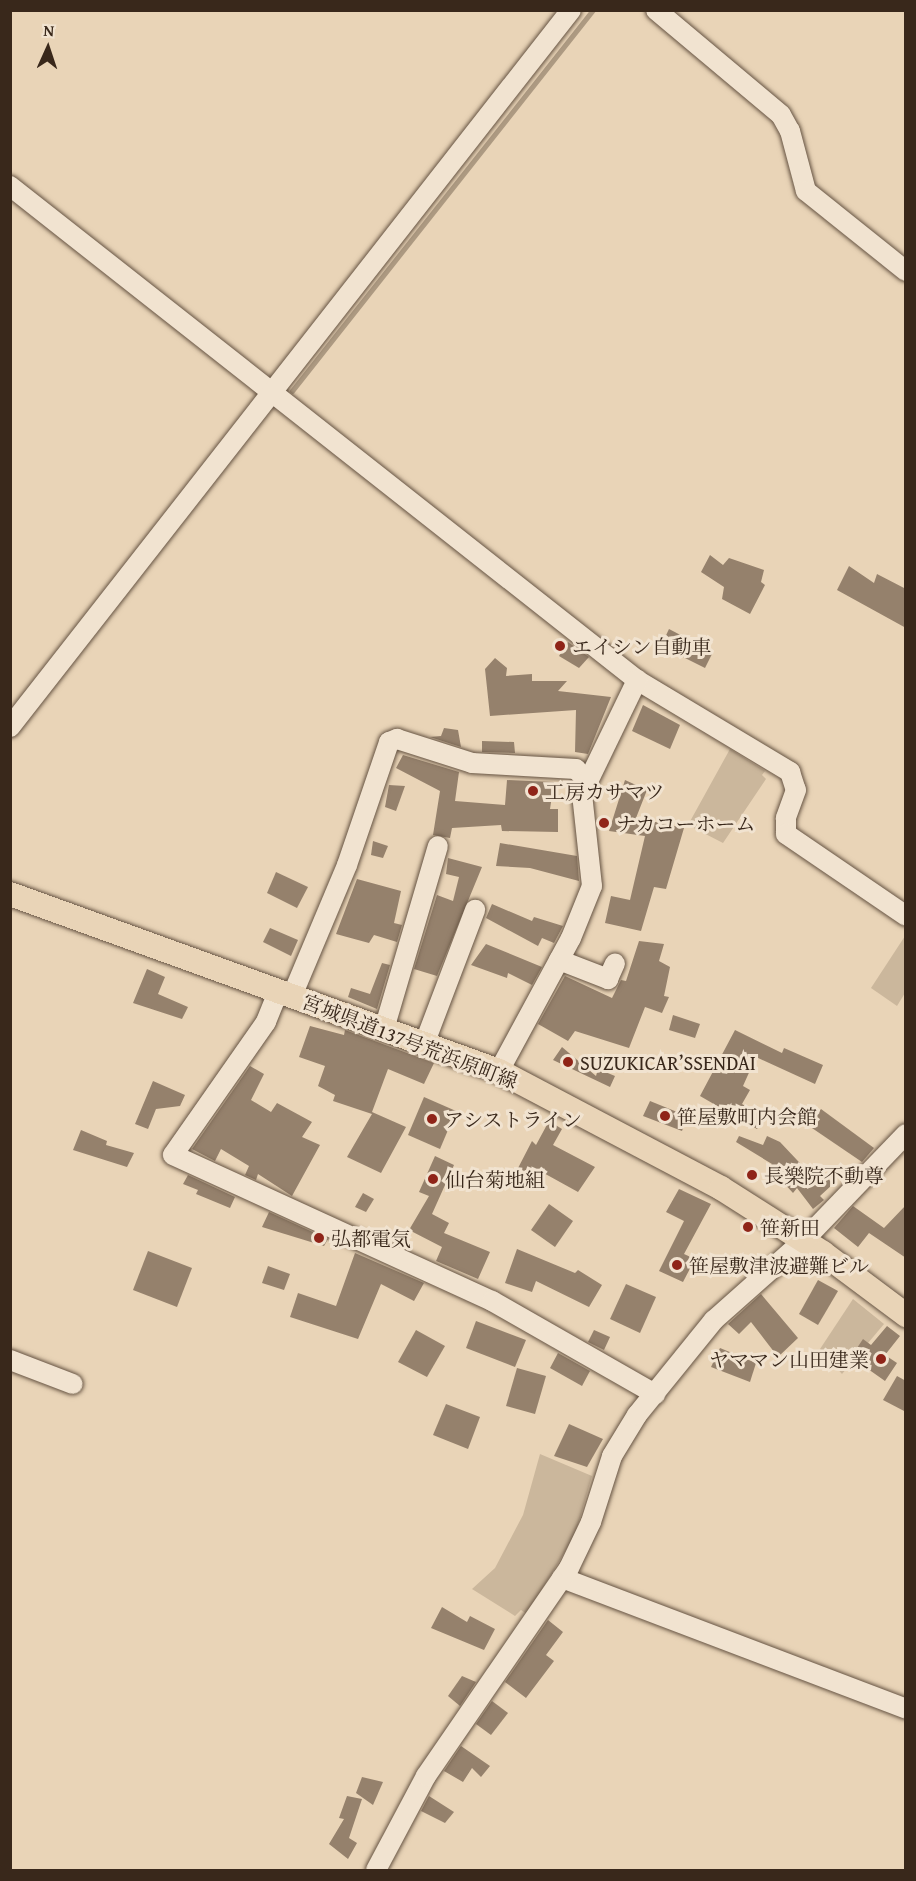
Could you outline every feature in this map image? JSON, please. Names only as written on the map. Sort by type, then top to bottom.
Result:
[{"type":"main road","name":"宮城県道137号荒浜原町線","points":[[10,894],[499,1071],[638,1141],[804,1240],[906,1315]]},
{"type":"street","points":[[10,726],[571,10]]},
{"type":"street","points":[[656,10],[781,115],[790,131],[806,191],[906,271]]},
{"type":"street","points":[[10,186],[272,390],[637,680],[790,772],[797,781],[786,834],[906,916]]},
{"type":"street","points":[[499,1071],[559,960],[592,886],[582,794],[637,680]]},
{"type":"street","points":[[587,781],[576,769],[472,763],[397,739],[389,742],[347,866],[285,994],[173,1155],[492,1302],[654,1394]]},
{"type":"street","points":[[387,1019],[438,846]]},
{"type":"street","points":[[428,1034],[475,910]]},
{"type":"street","points":[[559,960],[608,979],[615,963]]},
{"type":"street","points":[[376,1870],[426,1776],[562,1578],[591,1522],[612,1456],[654,1394],[714,1320],[804,1240],[906,1134]]},
{"type":"street","points":[[10,1360],[73,1384]]},
{"type":"street","points":[[562,1578],[906,1709]]},
{"type":"shaded area","points":[[730,749],[765,771],[762,775],[766,779],[723,843],[688,825]]},
{"type":"shaded area","points":[[905,936],[905,993],[897,1006],[871,988]]},
{"type":"shaded area","points":[[853,1299],[884,1324],[842,1374],[820,1349]]},
{"type":"shaded area","points":[[540,1454],[592,1476],[575,1535],[527,1614],[521,1610],[515,1616],[472,1589],[495,1568],[523,1515]]},
{"type":"building","points":[[710,555],[723,565],[729,558],[764,570],[761,582],[765,585],[750,614],[722,599],[724,587],[701,572]]},
{"type":"building","points":[[849,566],[874,583],[877,574],[906,589],[906,628],[837,590]]},
{"type":"building","points":[[669,629],[713,652],[705,668],[661,646]]},
{"type":"building","points":[[568,642],[589,657],[579,668],[559,656]]},
{"type":"building","points":[[495,658],[507,668],[506,676],[532,674],[532,681],[567,681],[558,691],[611,697],[588,754],[575,752],[576,710],[490,716],[485,669]]},
{"type":"building","points":[[643,705],[680,725],[670,749],[632,731]]},
{"type":"building","points":[[444,728],[458,730],[461,747],[430,737],[441,736]]},
{"type":"building","points":[[482,741],[514,742],[515,753],[482,752]]},
{"type":"building","points":[[403,755],[459,772],[455,801],[505,805],[507,780],[554,782],[550,809],[558,809],[558,832],[502,831],[501,825],[452,828],[450,838],[433,835],[440,791],[396,768]]},
{"type":"building","points":[[625,780],[647,790],[636,818],[684,828],[666,889],[654,887],[641,931],[605,923],[611,896],[630,900],[645,836],[609,831]]},
{"type":"building","points":[[389,785],[405,786],[396,811],[385,807]]},
{"type":"building","points":[[373,841],[388,846],[383,858],[371,855]]},
{"type":"building","points":[[500,843],[577,856],[579,881],[530,868],[496,866]]},
{"type":"building","points":[[448,858],[482,867],[437,976],[414,969],[437,895],[453,901],[459,877],[446,874]]},
{"type":"building","points":[[276,872],[308,887],[297,908],[267,893]]},
{"type":"building","points":[[357,879],[401,891],[394,923],[402,925],[397,942],[374,935],[369,943],[336,934]]},
{"type":"building","points":[[492,904],[532,921],[534,917],[563,926],[554,943],[542,938],[538,946],[486,918]]},
{"type":"building","points":[[270,928],[298,940],[291,956],[263,942]]},
{"type":"building","points":[[639,941],[664,944],[659,961],[670,967],[664,996],[669,997],[662,1013],[645,1007],[629,1048],[575,1031],[568,1041],[538,1024],[565,976],[612,998],[621,980],[626,981]]},
{"type":"building","points":[[486,944],[542,967],[532,985],[508,973],[507,978],[471,965]]},
{"type":"building","points":[[382,963],[390,965],[377,1009],[348,997],[351,988],[370,994]]},
{"type":"building","points":[[147,969],[165,977],[158,994],[188,1007],[182,1019],[133,1003]]},
{"type":"building","points":[[673,1015],[700,1024],[695,1038],[669,1030]]},
{"type":"building","points":[[310,1026],[344,1035],[345,1030],[434,1063],[424,1084],[388,1069],[372,1112],[406,1127],[381,1173],[347,1157],[372,1114],[333,1101],[335,1095],[318,1086],[325,1066],[299,1057]]},
{"type":"building","points":[[735,1030],[782,1053],[784,1048],[823,1065],[815,1084],[756,1057],[743,1086],[750,1090],[742,1104],[764,1117],[757,1129],[700,1096]]},
{"type":"building","points":[[562,1047],[596,1076],[598,1069],[615,1076],[610,1087],[553,1060]]},
{"type":"building","points":[[250,1066],[264,1074],[251,1100],[271,1112],[277,1103],[312,1122],[302,1137],[320,1145],[292,1196],[258,1174],[256,1180],[245,1175],[249,1166],[221,1149],[215,1161],[192,1149]]},
{"type":"building","points":[[153,1081],[185,1095],[180,1106],[156,1109],[148,1129],[135,1124]]},
{"type":"building","points":[[424,1097],[456,1111],[440,1149],[408,1135]]},
{"type":"building","name":"笹屋敷町内会館","points":[[650,1101],[687,1116],[682,1131],[643,1116]]},
{"type":"building","points":[[821,1109],[874,1148],[862,1162],[809,1126]]},
{"type":"building","points":[[549,1121],[562,1129],[553,1145],[595,1167],[578,1192],[540,1171],[533,1183],[516,1172],[532,1141],[536,1145]]},
{"type":"building","points":[[81,1130],[107,1141],[106,1145],[134,1153],[127,1167],[73,1150]]},
{"type":"building","points":[[739,1136],[763,1145],[767,1136],[780,1142],[813,1177],[820,1170],[833,1184],[820,1196],[824,1200],[813,1209],[797,1188],[793,1193],[769,1167],[772,1164],[736,1142]]},
{"type":"building","points":[[435,1156],[454,1165],[432,1214],[449,1223],[444,1233],[490,1252],[478,1279],[436,1261],[442,1247],[409,1230],[429,1196],[419,1192]]},
{"type":"building","points":[[188,1175],[235,1197],[230,1208],[196,1194],[198,1190],[183,1184]]},
{"type":"building","points":[[679,1189],[711,1204],[684,1254],[695,1259],[683,1282],[659,1271],[684,1221],[666,1212]]},
{"type":"building","points":[[363,1193],[374,1199],[366,1212],[355,1207]]},
{"type":"building","points":[[549,1204],[573,1221],[555,1247],[531,1230]]},
{"type":"building","points":[[906,1205],[906,1258],[869,1233],[858,1247],[834,1228],[853,1206],[884,1228]]},
{"type":"building","points":[[269,1212],[328,1239],[324,1246],[262,1227]]},
{"type":"building","points":[[517,1249],[575,1273],[578,1270],[602,1285],[589,1307],[536,1281],[532,1292],[505,1283]]},
{"type":"building","points":[[148,1251],[192,1268],[177,1307],[133,1290]]},
{"type":"building","points":[[355,1253],[424,1283],[414,1301],[381,1284],[358,1339],[290,1317],[298,1293],[336,1306]]},
{"type":"building","points":[[268,1266],[290,1274],[284,1290],[262,1283]]},
{"type":"building","points":[[818,1280],[838,1291],[818,1325],[799,1314]]},
{"type":"building","points":[[626,1284],[656,1297],[640,1333],[610,1319]]},
{"type":"building","points":[[761,1294],[798,1338],[778,1357],[751,1322],[739,1334],[728,1324]]},
{"type":"building","points":[[476,1321],[526,1340],[515,1367],[466,1348]]},
{"type":"building","points":[[887,1326],[900,1336],[885,1355],[897,1363],[885,1381],[851,1357],[863,1339],[871,1345]]},
{"type":"building","points":[[416,1330],[445,1346],[427,1377],[398,1362]]},
{"type":"building","points":[[594,1330],[610,1337],[604,1350],[588,1342]]},
{"type":"building","points":[[720,1348],[756,1363],[750,1382],[711,1367]]},
{"type":"building","points":[[558,1353],[590,1371],[582,1386],[550,1368]]},
{"type":"building","points":[[517,1368],[546,1376],[535,1414],[506,1406]]},
{"type":"building","points":[[897,1376],[906,1381],[906,1412],[883,1400]]},
{"type":"building","points":[[446,1404],[480,1417],[468,1449],[433,1435]]},
{"type":"building","points":[[569,1424],[603,1439],[587,1467],[554,1456]]},
{"type":"building","points":[[442,1607],[467,1622],[470,1616],[495,1629],[484,1650],[431,1628]]},
{"type":"building","points":[[548,1620],[563,1632],[546,1655],[554,1661],[526,1698],[505,1682]]},
{"type":"building","points":[[462,1676],[476,1682],[460,1706],[448,1696]]},
{"type":"building","points":[[492,1701],[508,1713],[491,1735],[476,1724]]},
{"type":"building","points":[[461,1746],[490,1766],[481,1777],[472,1768],[463,1782],[444,1771]]},
{"type":"building","points":[[362,1777],[383,1782],[373,1805],[356,1793]]},
{"type":"building","points":[[347,1796],[362,1799],[349,1838],[357,1843],[348,1859],[329,1844],[344,1819],[339,1818]]},
{"type":"building","points":[[429,1796],[454,1812],[445,1823],[421,1811]]},
{"type":"waterway","points":[[292,391],[593,10]]},
{"type":"place","name":"エイシン自動車","points":[[560,646]]},
{"type":"place","name":"工房カサマツ","points":[[533,791]]},
{"type":"place","name":"ナカコーホーム","points":[[604,823]]},
{"type":"place","name":"SUZUKICAR’SSENDAI","points":[[568,1062]]},
{"type":"place","name":"笹屋敷町内会館","points":[[665,1116]]},
{"type":"place","name":"アシストライン","points":[[432,1119]]},
{"type":"place","name":"長樂院不動尊","points":[[752,1175]]},
{"type":"place","name":"仙台菊地組","points":[[433,1179]]},
{"type":"place","name":"笹新田","points":[[748,1227]]},
{"type":"place","name":"弘都電気","points":[[319,1238]]},
{"type":"place","name":"笹屋敷津波避難ビル","points":[[677,1265]]},
{"type":"place","name":"ヤママン山田建業","points":[[881,1359]]}]
